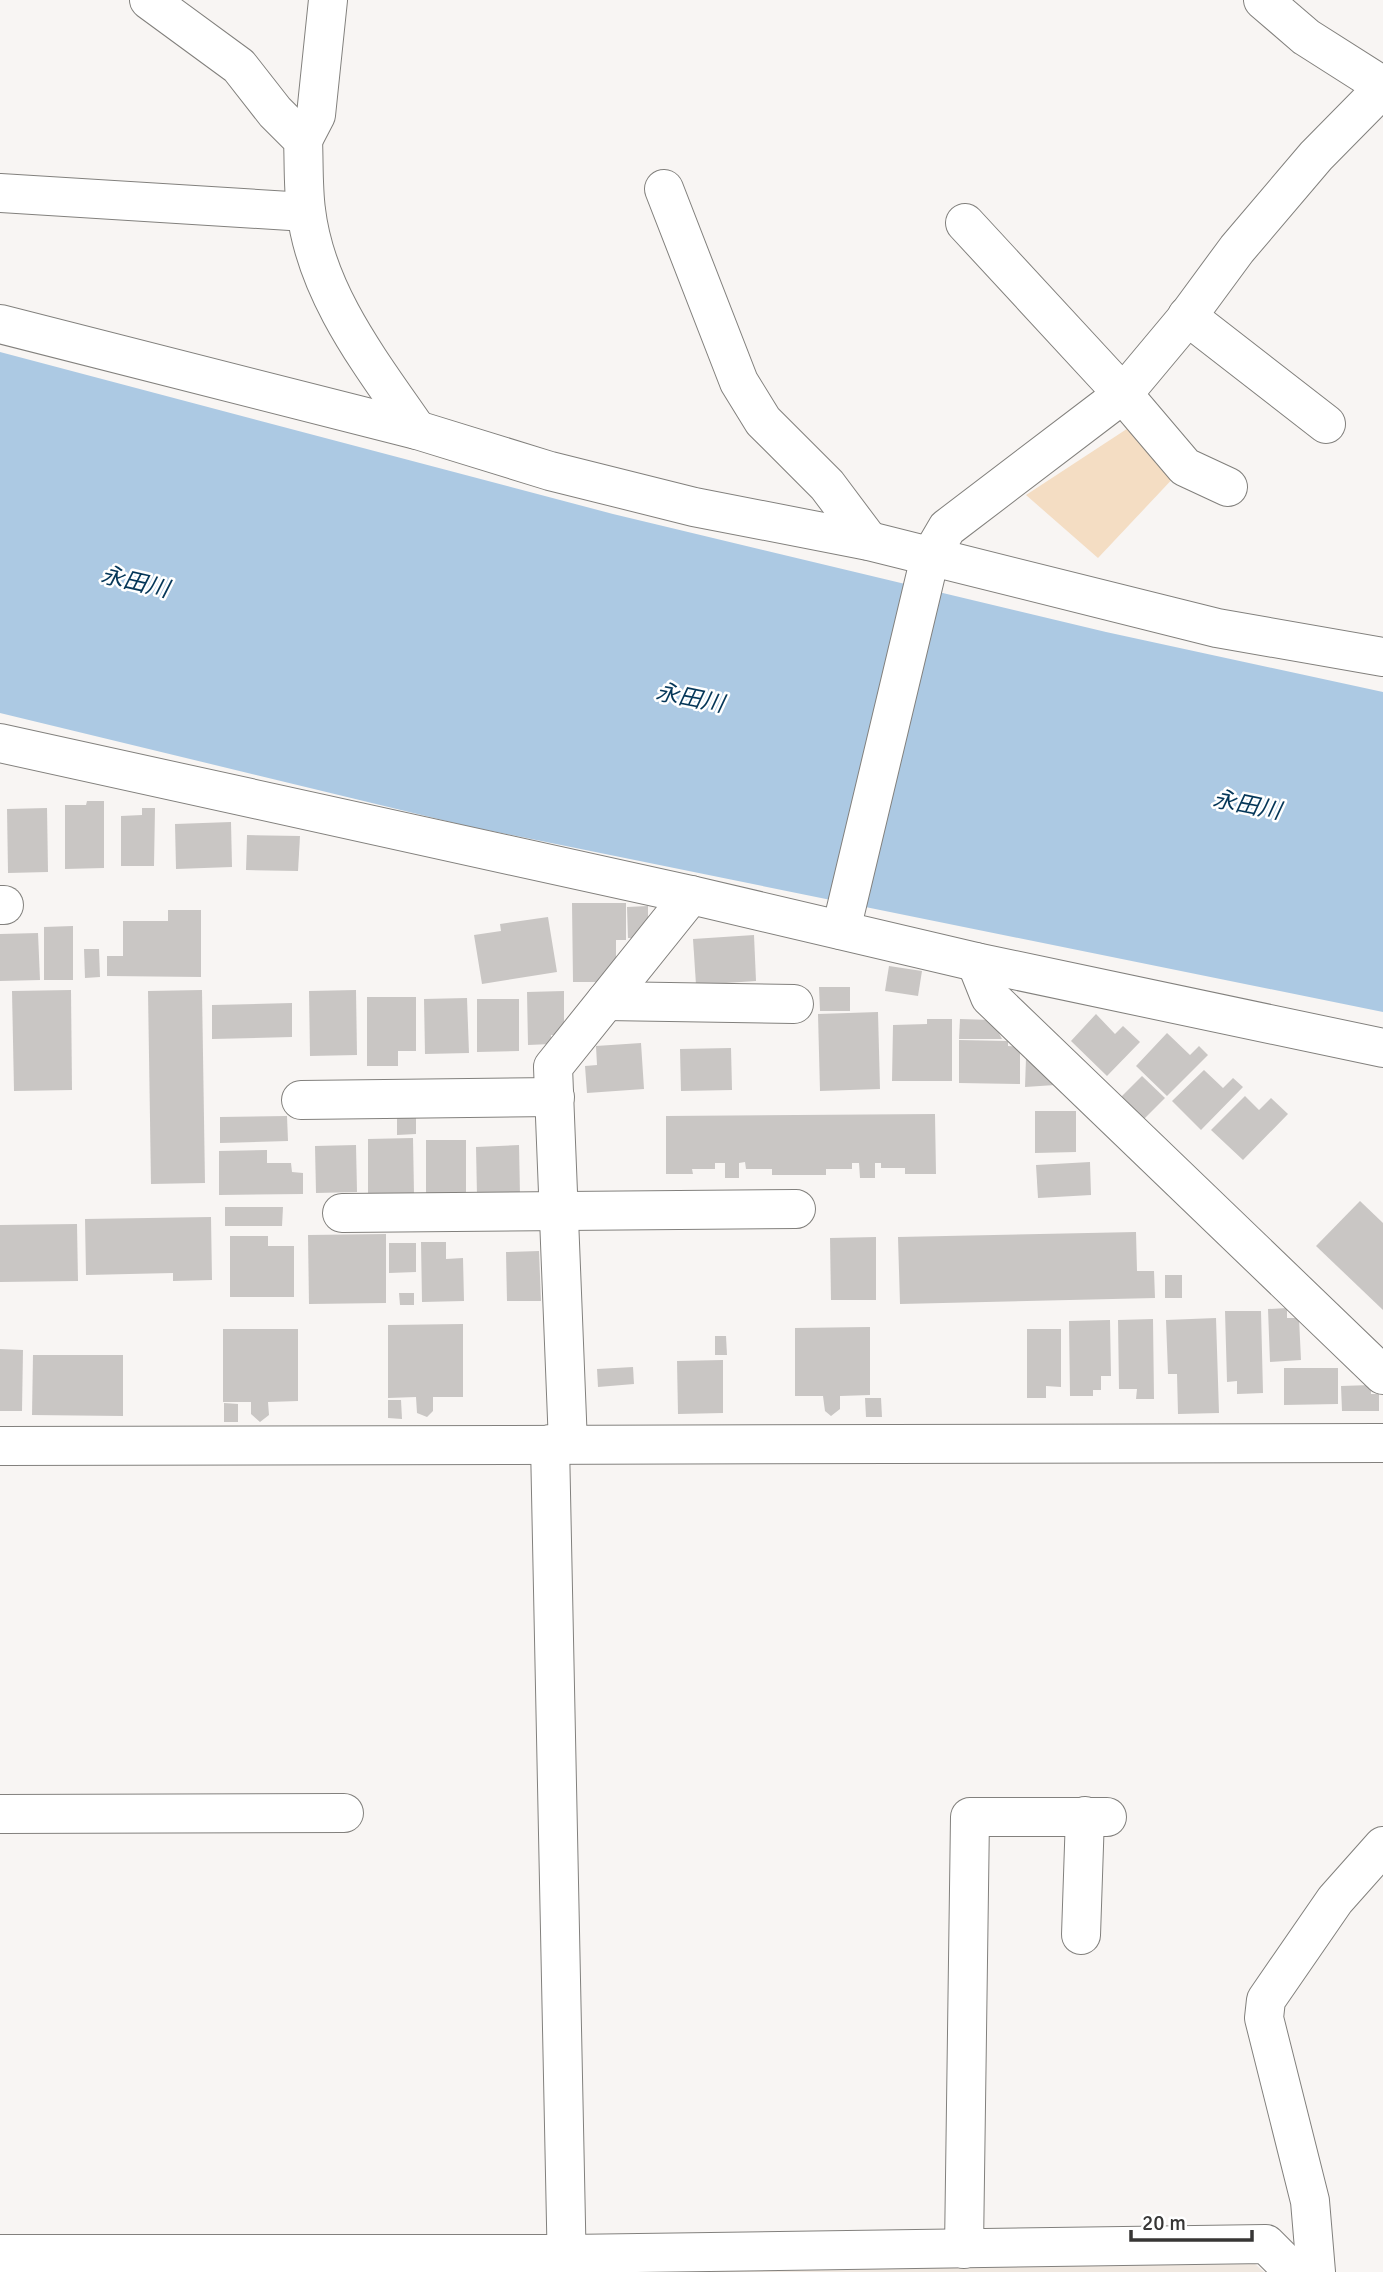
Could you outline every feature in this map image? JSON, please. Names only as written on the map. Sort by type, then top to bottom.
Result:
[{"type":"street","points":[[149,0],[239,66],[275,112],[303,140]]},
{"type":"street","points":[[328,0],[316,115],[303,140],[306,212],[327,287],[358,344],[417,430]]},
{"type":"street","points":[[842,924],[928,563],[947,528],[1124,394],[1188,316],[1237,249],[1316,156],[1383,87],[1306,37],[1263,0]]},
{"type":"street","points":[[664,189],[739,382],[763,421],[827,485],[869,541]]},
{"type":"street","points":[[0,193],[306,212]]},
{"type":"street","points":[[965,223],[1124,394],[1185,467],[1228,487]]},
{"type":"street","points":[[1188,316],[1326,424]]},
{"type":"street","points":[[0,324],[417,430],[550,471],[694,507],[869,541],[928,563],[1217,628],[1383,657]]},
{"type":"street","points":[[0,743],[691,895],[842,924],[975,962],[1383,1048]]},
{"type":"street","points":[[567,2263],[559,1211],[553,1067],[691,895]]},
{"type":"street","points":[[975,962],[990,997],[1383,1375]]},
{"type":"street","points":[[606,1001],[794,1004]]},
{"type":"street","points":[[302,1100],[555,1097]]},
{"type":"street","points":[[342,1213],[796,1209]]},
{"type":"street","points":[[0,1446],[1383,1443]]},
{"type":"street","points":[[0,1814],[344,1813]]},
{"type":"street","points":[[964,2249],[970,1817],[1096,1817],[1082,1934]]},
{"type":"street","points":[[1317,2272],[1310,2201],[1264,2018],[1266,2000],[1335,1900],[1383,1846]]},
{"type":"street","points":[[0,2254],[567,2263],[964,2249],[1266,2244],[1294,2272]]},
{"type":"shaded area","points":[[1139,421],[1178,473],[1098,558],[1026,495]]},
{"type":"shaded area","points":[[1255,2264],[1264,2272],[600,2272],[603,2269]]},
{"type":"water","name":"永田川","points":[[0,352],[613,514],[1106,632],[1383,692],[1383,1012],[467,826],[0,713]]},
{"type":"building","points":[[87,801],[104,801],[104,868],[65,869],[65,805],[86,805]]},
{"type":"building","points":[[47,808],[48,872],[8,873],[7,809]]},
{"type":"building","points":[[142,808],[155,808],[154,866],[121,866],[121,816],[142,815]]},
{"type":"building","points":[[231,822],[232,867],[176,869],[175,824]]},
{"type":"building","points":[[247,835],[300,836],[298,871],[246,870]]},
{"type":"building","points":[[572,903],[626,903],[626,940],[616,940],[616,971],[607,982],[573,982]]},
{"type":"building","points":[[648,906],[648,938],[628,938],[627,907]]},
{"type":"building","points":[[168,910],[201,910],[201,977],[107,976],[107,956],[123,956],[123,921],[168,921]]},
{"type":"building","points":[[548,917],[557,972],[482,984],[474,935],[501,931],[500,924]]},
{"type":"building","points":[[73,926],[73,980],[44,980],[44,927]]},
{"type":"building","points":[[38,933],[40,980],[0,981],[0,934]]},
{"type":"building","points":[[754,935],[756,981],[696,985],[693,939]]},
{"type":"building","points":[[84,949],[99,949],[100,977],[85,978]]},
{"type":"building","points":[[889,966],[922,971],[918,996],[885,991]]},
{"type":"building","points":[[819,987],[850,987],[850,1011],[820,1011]]},
{"type":"building","points":[[71,990],[72,1090],[14,1091],[12,991]]},
{"type":"building","points":[[202,990],[205,1183],[151,1184],[148,991]]},
{"type":"building","points":[[356,990],[357,1055],[310,1056],[309,991]]},
{"type":"building","points":[[564,991],[564,1035],[551,1035],[551,1044],[528,1045],[527,992]]},
{"type":"building","points":[[367,997],[416,997],[416,1051],[398,1051],[398,1066],[367,1066]]},
{"type":"building","points":[[467,998],[469,1053],[425,1054],[424,999]]},
{"type":"building","points":[[477,999],[519,999],[519,1051],[477,1052]]},
{"type":"building","points":[[292,1003],[292,1037],[212,1039],[212,1005]]},
{"type":"building","points":[[878,1012],[880,1089],[820,1091],[818,1014]]},
{"type":"building","points":[[1096,1014],[1115,1034],[1123,1026],[1140,1042],[1107,1076],[1071,1041]]},
{"type":"building","points":[[927,1019],[952,1019],[952,1081],[892,1081],[893,1025],[927,1024]]},
{"type":"building","points":[[960,1019],[992,1020],[1002,1039],[959,1039]]},
{"type":"building","points":[[1167,1033],[1190,1055],[1199,1046],[1208,1055],[1167,1096],[1136,1066]]},
{"type":"building","points":[[959,1040],[1008,1041],[1008,1046],[1020,1047],[1020,1084],[959,1083]]},
{"type":"building","points":[[641,1043],[644,1089],[587,1093],[585,1066],[597,1065],[596,1046]]},
{"type":"building","points":[[731,1048],[732,1090],[681,1091],[680,1049]]},
{"type":"building","points":[[1026,1058],[1055,1085],[1025,1087]]},
{"type":"building","points":[[1204,1070],[1223,1088],[1233,1078],[1243,1087],[1201,1130],[1172,1101]]},
{"type":"building","points":[[1142,1076],[1165,1098],[1144,1119],[1121,1097]]},
{"type":"building","points":[[1245,1096],[1259,1110],[1271,1098],[1288,1114],[1243,1160],[1211,1130]]},
{"type":"building","points":[[1035,1111],[1076,1111],[1076,1152],[1035,1153]]},
{"type":"building","points":[[935,1114],[936,1174],[905,1174],[905,1168],[881,1168],[881,1163],[875,1163],[875,1178],[860,1178],[859,1163],[852,1163],[852,1169],[826,1169],[826,1175],[772,1175],[772,1169],[746,1169],[745,1162],[739,1163],[739,1178],[725,1178],[725,1163],[715,1163],[715,1169],[692,1169],[693,1174],[666,1174],[666,1116]]},
{"type":"building","points":[[397,1115],[416,1115],[416,1134],[397,1135]]},
{"type":"building","points":[[287,1116],[288,1141],[220,1143],[220,1117]]},
{"type":"building","points":[[413,1138],[414,1194],[368,1194],[368,1139]]},
{"type":"building","points":[[426,1140],[466,1140],[466,1197],[426,1197]]},
{"type":"building","points":[[356,1145],[357,1192],[316,1193],[315,1146]]},
{"type":"building","points":[[519,1145],[520,1195],[477,1196],[476,1147]]},
{"type":"building","points":[[267,1150],[267,1163],[291,1163],[292,1172],[303,1173],[303,1194],[219,1195],[219,1151]]},
{"type":"building","points":[[1090,1162],[1091,1195],[1038,1198],[1036,1165]]},
{"type":"building","points":[[1360,1201],[1383,1223],[1383,1310],[1316,1246]]},
{"type":"building","points":[[225,1207],[283,1207],[282,1226],[225,1226]]},
{"type":"building","points":[[211,1217],[212,1280],[173,1281],[173,1273],[86,1275],[85,1219]]},
{"type":"building","points":[[77,1224],[78,1281],[0,1282],[0,1225]]},
{"type":"building","points":[[1136,1232],[1137,1271],[1154,1271],[1155,1298],[900,1304],[898,1237]]},
{"type":"building","points":[[386,1234],[386,1303],[309,1304],[308,1235]]},
{"type":"building","points":[[230,1236],[268,1236],[268,1246],[294,1246],[294,1297],[230,1297]]},
{"type":"building","points":[[876,1237],[876,1300],[831,1300],[830,1238]]},
{"type":"building","points":[[421,1242],[446,1242],[446,1259],[463,1258],[464,1301],[422,1302]]},
{"type":"building","points":[[389,1243],[416,1243],[416,1272],[389,1273]]},
{"type":"building","points":[[539,1251],[541,1301],[507,1301],[506,1252]]},
{"type":"building","points":[[1165,1275],[1182,1275],[1182,1298],[1165,1298]]},
{"type":"building","points":[[399,1293],[414,1293],[414,1305],[400,1305]]},
{"type":"building","points":[[1287,1308],[1287,1318],[1299,1318],[1301,1360],[1270,1362],[1268,1309]]},
{"type":"building","points":[[1225,1311],[1261,1311],[1263,1393],[1237,1394],[1237,1381],[1227,1382]]},
{"type":"building","points":[[1216,1318],[1219,1413],[1178,1414],[1177,1374],[1168,1374],[1166,1320]]},
{"type":"building","points":[[1153,1319],[1154,1399],[1136,1399],[1137,1389],[1119,1389],[1118,1320]]},
{"type":"building","points":[[1110,1320],[1111,1376],[1101,1376],[1101,1390],[1093,1390],[1093,1396],[1070,1396],[1069,1321]]},
{"type":"building","points":[[463,1324],[463,1397],[433,1397],[433,1411],[427,1417],[417,1413],[416,1397],[388,1398],[388,1325]]},
{"type":"building","points":[[870,1327],[870,1395],[840,1396],[840,1409],[831,1416],[825,1411],[823,1396],[795,1396],[795,1328]]},
{"type":"building","points":[[223,1329],[298,1329],[298,1401],[268,1402],[269,1415],[260,1422],[251,1414],[251,1402],[223,1402]]},
{"type":"building","points":[[1027,1329],[1061,1329],[1061,1387],[1046,1386],[1046,1398],[1027,1398]]},
{"type":"building","points":[[715,1336],[726,1336],[727,1355],[715,1355]]},
{"type":"building","points":[[0,1349],[23,1350],[22,1411],[0,1411]]},
{"type":"building","points":[[33,1355],[123,1355],[123,1416],[32,1415]]},
{"type":"building","points":[[723,1360],[723,1413],[678,1414],[677,1361]]},
{"type":"building","points":[[633,1367],[634,1384],[598,1387],[597,1369]]},
{"type":"building","points":[[1284,1368],[1338,1368],[1338,1404],[1284,1405]]},
{"type":"building","points":[[1371,1385],[1371,1394],[1379,1394],[1379,1411],[1342,1411],[1341,1386]]},
{"type":"building","points":[[865,1398],[881,1398],[882,1417],[866,1417]]},
{"type":"building","points":[[388,1400],[401,1400],[402,1419],[388,1418]]},
{"type":"building","points":[[224,1403],[238,1404],[238,1422],[224,1422]]}]
